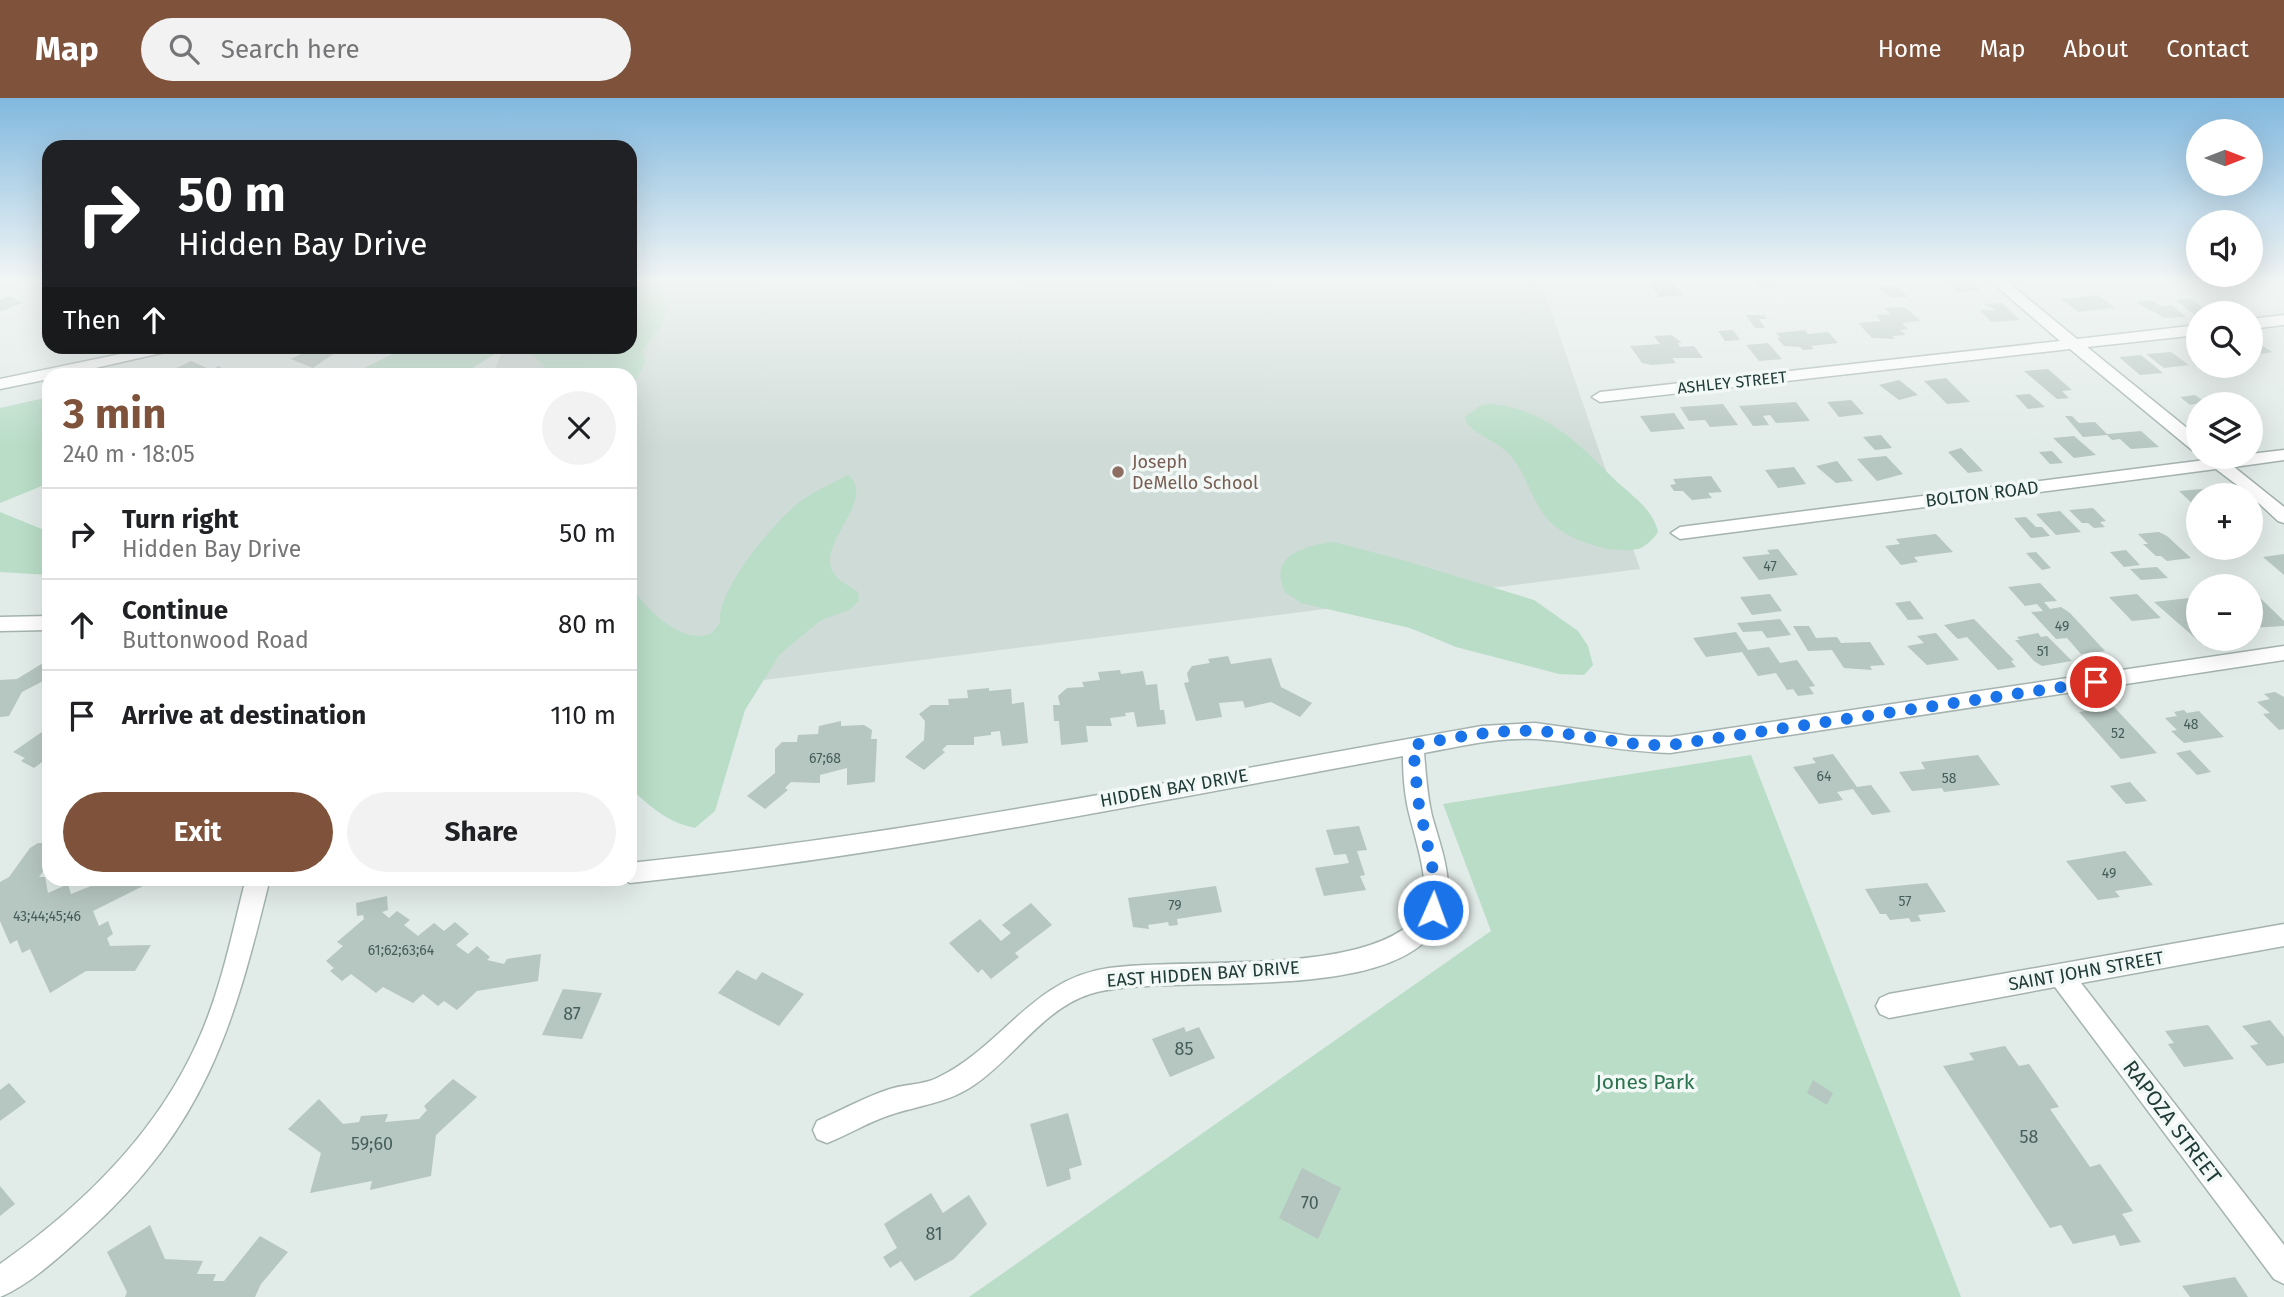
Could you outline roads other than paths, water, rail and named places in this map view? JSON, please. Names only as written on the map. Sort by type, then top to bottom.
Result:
[{"type":"street","points":[[2063,335],[2186,436]]},
{"type":"street","name":"ASHLEY STREET","points":[[1600,397],[2154,335]]},
{"type":"street","points":[[77,368],[145,354]]},
{"type":"street","points":[[0,384],[42,375]]},
{"type":"street","name":"BOLTON ROAD","points":[[2263,457],[2284,455]]},
{"type":"street","name":"BOLTON ROAD","points":[[1680,533],[2186,464]]},
{"type":"street","points":[[2226,469],[2284,517]]},
{"type":"street","points":[[0,624],[42,623]]},
{"type":"street","name":"HIDDEN BAY DRIVE","points":[[637,872],[708,865],[976,824],[1482,734],[1535,731],[1647,746],[1719,739],[2284,653]]},
{"type":"street","name":"EAST HIDDEN BAY DRIVE","points":[[827,1130],[890,1102],[946,1087],[984,1061],[1042,1010],[1083,985],[1137,975],[1334,966],[1376,958],[1408,943],[1428,923],[1435,895],[1433,863],[1418,800],[1413,745]]},
{"type":"street","points":[[0,1282],[26,1264],[86,1212],[134,1163],[169,1121],[196,1074],[216,1031],[230,989],[256,886]]},
{"type":"street","name":"SAINT JOHN STREET","points":[[1889,1006],[2284,935]]},
{"type":"street","name":"RAPOZA STREET","points":[[2060,975],[2284,1269]]},
{"type":"place","name":"Joseph DeMello School","points":[[1118,472]]},
{"type":"park label","name":"Jones Park","points":[[1645,1082]]}]
